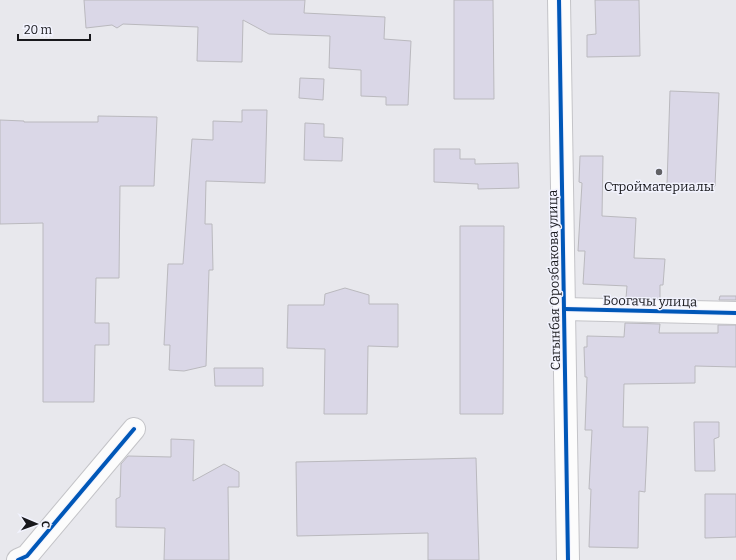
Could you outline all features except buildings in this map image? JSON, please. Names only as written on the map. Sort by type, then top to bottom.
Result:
[{"type":"street","name":"Сагынбая Орозбакова улица","points":[[559,0],[568,560]]},
{"type":"street","name":"Боогачы улица","points":[[564,309],[736,313]]},
{"type":"street","points":[[18,560],[27,556],[134,429]]},
{"type":"cycle path","points":[[559,0],[568,560]]},
{"type":"cycle path","points":[[564,309],[736,313]]},
{"type":"cycle path","points":[[18,560],[27,556],[134,429]]},
{"type":"place","name":"Стройматериалы","points":[[659,172]]}]
